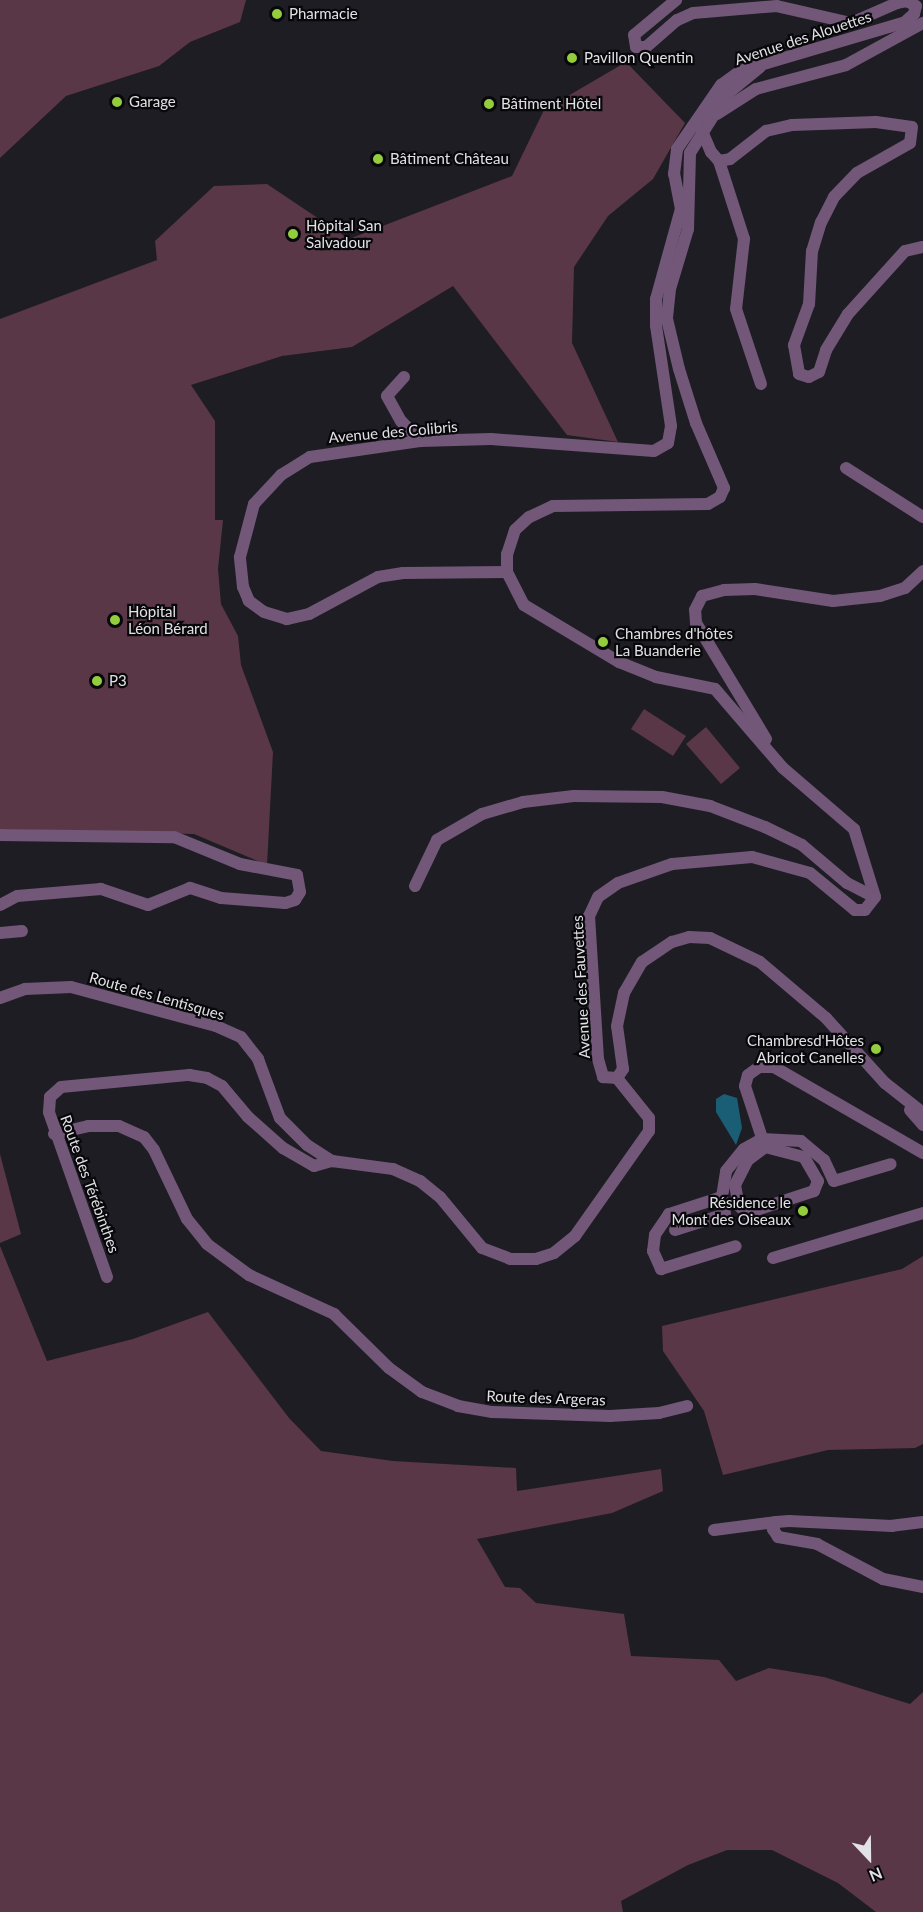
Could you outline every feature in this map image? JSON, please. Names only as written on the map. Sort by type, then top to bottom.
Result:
[{"type":"street","name":"Avenue des Alouettes","points":[[676,0],[634,35],[636,47],[646,47],[677,20],[693,13],[777,6],[851,23],[897,3],[907,1],[916,6],[914,14],[905,22],[766,62],[727,93],[705,116]]},
{"type":"street","points":[[875,897],[854,829],[783,768],[715,689],[656,677],[620,662],[524,605],[507,572],[507,554],[515,530],[529,517],[553,506],[708,504],[720,497],[724,488],[696,423],[668,319],[670,289],[688,229],[683,209],[690,153],[702,131],[705,116],[756,89],[846,65],[923,23]]},
{"type":"street","name":"Avenue des Colibris","points":[[507,572],[403,573],[378,577],[309,614],[287,619],[264,612],[249,601],[243,587],[240,557],[254,504],[281,475],[310,457],[334,451],[420,441],[491,439],[654,451],[668,443],[671,426],[656,326],[656,299],[683,209],[675,174],[677,149],[705,116]]},
{"type":"street","points":[[719,161],[730,159],[766,131],[792,125],[876,122],[912,127],[910,143],[857,173],[834,196],[820,222],[812,251],[809,304],[794,345],[799,375],[809,377],[819,372],[826,350],[848,314],[897,258],[905,251],[923,247]]},
{"type":"street","points":[[702,131],[711,152],[719,161],[744,239],[736,309],[761,384]]},
{"type":"street","points":[[404,377],[387,396],[401,421],[420,441]]},
{"type":"street","points":[[846,468],[923,517]]},
{"type":"street","points":[[783,768],[696,623],[695,610],[702,596],[724,590],[755,590],[833,601],[880,596],[905,588],[923,571]]},
{"type":"street","points":[[415,886],[437,840],[482,814],[523,802],[574,796],[662,797],[710,806],[765,827],[802,846],[847,883],[875,897]]},
{"type":"street","points":[[0,835],[174,837],[240,864],[297,876],[300,892],[295,900],[285,903],[221,898],[190,888],[148,905],[102,889],[17,896],[0,905]]},
{"type":"street","name":"Avenue des Fauvettes","points":[[617,1078],[603,1077],[598,1059],[589,916],[598,897],[607,890],[672,864],[752,857],[810,873],[855,910],[865,910],[875,897]]},
{"type":"street","points":[[0,933],[22,930]]},
{"type":"street","points":[[617,1078],[623,1069],[617,1026],[624,993],[642,962],[672,942],[689,937],[710,938],[760,962],[817,1010],[923,1125]]},
{"type":"street","name":"Route des Lentisques","points":[[0,998],[25,989],[71,987],[216,1026],[241,1037],[258,1059],[280,1119],[307,1145],[332,1161],[393,1169],[420,1181],[440,1197],[482,1248],[510,1259],[536,1259],[554,1253],[585,1221],[649,1131],[649,1118],[617,1078]]},
{"type":"street","points":[[764,1143],[745,1086],[748,1075],[759,1067],[774,1067],[923,1152]]},
{"type":"street","name":"Route des Térébinthes","points":[[107,1277],[65,1153],[54,1134],[48,1112],[50,1097],[61,1087],[189,1075],[222,1086],[248,1117],[283,1148],[314,1166],[332,1161]]},
{"type":"street","points":[[902,1100],[922,1113]]},
{"type":"street","name":"Route des Argeras","points":[[54,1134],[88,1126],[119,1126],[144,1137],[154,1150],[187,1219],[207,1244],[249,1275],[334,1314],[389,1368],[422,1392],[458,1406],[492,1412],[610,1416],[659,1413],[687,1406]]},
{"type":"street","points":[[675,1230],[725,1214],[722,1197],[730,1162],[744,1149],[783,1137],[809,1145],[824,1160],[834,1181],[891,1164]]},
{"type":"street","points":[[764,1143],[804,1157],[818,1181],[814,1191],[747,1213],[739,1206],[735,1185],[747,1160],[764,1143]]},
{"type":"street","points":[[722,1197],[669,1214],[655,1235],[653,1251],[660,1269],[736,1246]]},
{"type":"street","points":[[773,1258],[923,1213]]},
{"type":"street","points":[[776,1522],[773,1529],[778,1537],[817,1544],[883,1579],[923,1587]]},
{"type":"street","points":[[714,1530],[776,1522],[892,1526],[923,1522]]},
{"type":"shaded area","points":[[0,0],[246,0],[240,22],[190,42],[159,66],[66,96],[0,158]]},
{"type":"shaded area","points":[[626,62],[685,123],[653,179],[608,216],[574,267],[572,343],[618,442],[567,435],[453,286],[352,347],[282,356],[191,385],[215,421],[215,520],[223,520],[218,569],[221,604],[238,636],[241,665],[273,752],[267,865],[194,834],[0,829],[0,319],[157,260],[155,241],[214,186],[267,184],[349,239],[512,176],[544,110]]},
{"type":"shaded area","points":[[644,709],[686,736],[673,756],[631,729]]},
{"type":"shaded area","points":[[706,727],[740,768],[721,784],[686,744]]},
{"type":"shaded area","points":[[0,1154],[21,1234],[0,1243]]},
{"type":"shaded area","points":[[0,1246],[47,1361],[133,1339],[208,1312],[289,1418],[321,1451],[393,1461],[516,1468],[517,1491],[661,1469],[663,1491],[612,1513],[477,1539],[505,1587],[520,1588],[536,1603],[624,1614],[631,1656],[719,1660],[736,1681],[769,1668],[824,1677],[910,1704],[923,1692],[923,1912],[876,1912],[838,1883],[772,1850],[727,1850],[688,1865],[621,1901],[623,1912],[0,1912]]},
{"type":"shaded area","points":[[923,1256],[923,1444],[915,1448],[828,1450],[723,1475],[704,1411],[663,1351],[662,1326],[902,1269]]},
{"type":"water","points":[[724,1094],[737,1098],[742,1128],[736,1145],[716,1112],[716,1099]]},
{"type":"place","name":"Pharmacie","points":[[277,14]]},
{"type":"place","name":"Pavillon Quentin","points":[[572,58]]},
{"type":"place","name":"Garage","points":[[117,102]]},
{"type":"place","name":"Bâtiment Hôtel","points":[[489,104]]},
{"type":"place","name":"Bâtiment Château","points":[[378,159]]},
{"type":"place","name":"Hôpital San Salvadour","points":[[293,234]]},
{"type":"place","name":"Hôpital Léon Bérard","points":[[115,620]]},
{"type":"place","name":"Chambres d'hôtes La Buanderie","points":[[603,642]]},
{"type":"place","name":"P3","points":[[97,681]]},
{"type":"place","name":"Chambresd'Hôtes Abricot Canelles","points":[[876,1049]]},
{"type":"place","name":"Résidence le Mont des Oiseaux","points":[[803,1211]]}]
